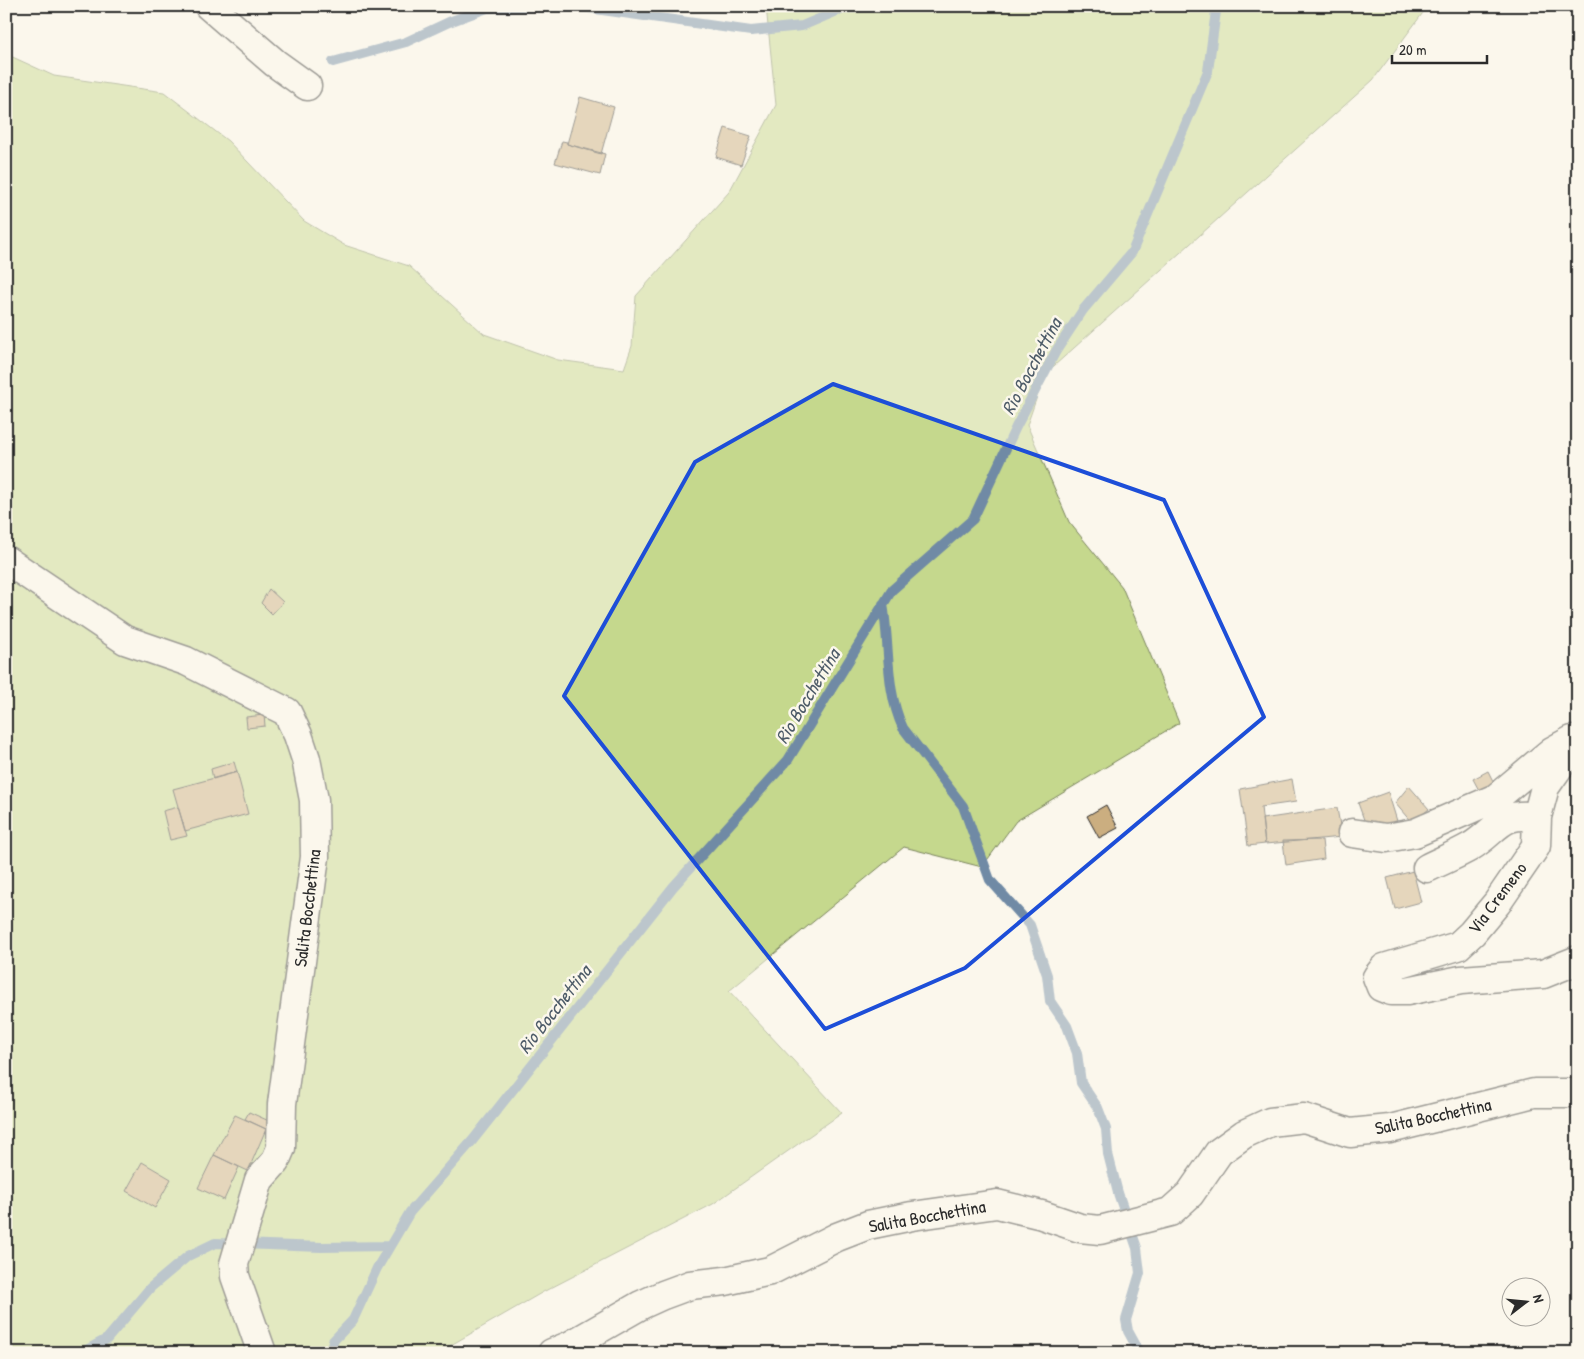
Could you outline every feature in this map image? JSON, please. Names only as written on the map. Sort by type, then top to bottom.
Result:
[{"type":"street","points":[[209,6],[275,63],[307,86]]},
{"type":"street","name":"Salita Bocchettina","points":[[6,560],[126,640],[186,661],[287,712],[304,751],[314,800],[315,857],[282,1104],[281,1148],[275,1162],[258,1180],[234,1264],[235,1276],[262,1353]]},
{"type":"street","points":[[1352,833],[1386,838],[1416,834],[1496,798],[1552,751],[1578,738]]},
{"type":"street","name":"Via Cremeno","points":[[1578,738],[1544,787],[1537,817],[1536,846],[1497,903],[1472,933],[1458,946],[1384,968],[1377,977],[1381,987],[1391,991],[1407,991],[1461,980],[1544,974],[1578,960]]},
{"type":"street","points":[[1428,868],[1471,846],[1502,822],[1520,814],[1537,817]]},
{"type":"street","name":"Salita Bocchettina","points":[[552,1353],[571,1345],[641,1305],[663,1295],[690,1285],[725,1281],[770,1271],[837,1237],[868,1225],[912,1216],[997,1204],[1042,1215],[1080,1228],[1100,1230],[1170,1212],[1190,1194],[1219,1152],[1244,1134],[1270,1122],[1304,1118],[1350,1133],[1390,1129],[1534,1093],[1578,1093]]},
{"type":"highlighted area","points":[[833,384],[1164,500],[1264,717],[965,968],[825,1029],[564,696],[695,462]]},
{"type":"green space","points":[[766,6],[1428,6],[1373,80],[1045,374],[1027,425],[1069,522],[1122,587],[1179,723],[1016,821],[982,867],[904,847],[729,991],[842,1113],[713,1204],[543,1292],[437,1353],[6,1353],[6,54],[54,76],[164,92],[228,141],[304,221],[344,245],[409,266],[484,334],[558,360],[624,369],[632,346],[636,296],[729,192],[776,105]]},
{"type":"building","points":[[580,97],[614,107],[601,154],[567,144]]},
{"type":"building","points":[[725,128],[751,136],[741,165],[716,157]]},
{"type":"building","points":[[562,141],[605,154],[600,175],[555,163]]},
{"type":"building","points":[[269,589],[283,602],[272,614],[261,603]]},
{"type":"building","points":[[264,715],[265,726],[247,728],[246,717]]},
{"type":"building","points":[[234,762],[237,772],[213,779],[211,769]]},
{"type":"building","points":[[1488,771],[1496,787],[1481,794],[1473,779]]},
{"type":"building","points":[[237,772],[248,814],[185,831],[173,789]]},
{"type":"building","points":[[1292,779],[1296,802],[1261,807],[1265,844],[1248,846],[1240,789]]},
{"type":"building","points":[[1409,786],[1429,809],[1412,823],[1395,803]]},
{"type":"building","points":[[1388,792],[1397,821],[1368,831],[1358,803]]},
{"type":"building","points":[[1106,805],[1118,828],[1099,838],[1087,816]]},
{"type":"building","points":[[178,807],[187,836],[170,840],[163,811]]},
{"type":"building","points":[[1337,808],[1342,837],[1265,844],[1262,819]]},
{"type":"building","points":[[1322,840],[1324,859],[1286,865],[1283,841]]},
{"type":"building","points":[[1413,871],[1421,902],[1395,909],[1387,878]]},
{"type":"building","points":[[249,1112],[269,1121],[266,1129],[245,1119]]},
{"type":"building","points":[[235,1115],[266,1129],[248,1171],[214,1155]]},
{"type":"building","points":[[214,1155],[239,1167],[224,1200],[198,1188]]},
{"type":"building","points":[[142,1162],[171,1179],[155,1208],[126,1191]]},
{"type":"waterway","points":[[333,62],[406,42],[449,22],[487,8],[547,6]]},
{"type":"waterway","points":[[574,6],[751,31],[802,26],[842,9],[860,6]]},
{"type":"waterway","name":"Rio Bocchettina","points":[[330,1353],[333,1341],[353,1320],[377,1268],[410,1212],[473,1140],[673,887],[788,760],[892,590],[973,519],[1016,427],[1056,351],[1083,310],[1132,252],[1208,71],[1216,11],[1219,6]]},
{"type":"waterway","points":[[883,604],[893,698],[903,728],[963,806],[990,880],[1030,925],[1047,975],[1050,1001],[1067,1026],[1077,1053],[1081,1083],[1098,1108],[1106,1129],[1108,1154],[1118,1193],[1137,1248],[1140,1273],[1126,1320],[1128,1331],[1140,1353]]},
{"type":"waterway","points":[[81,1353],[107,1339],[150,1288],[188,1256],[215,1243],[321,1247],[390,1246]]}]
